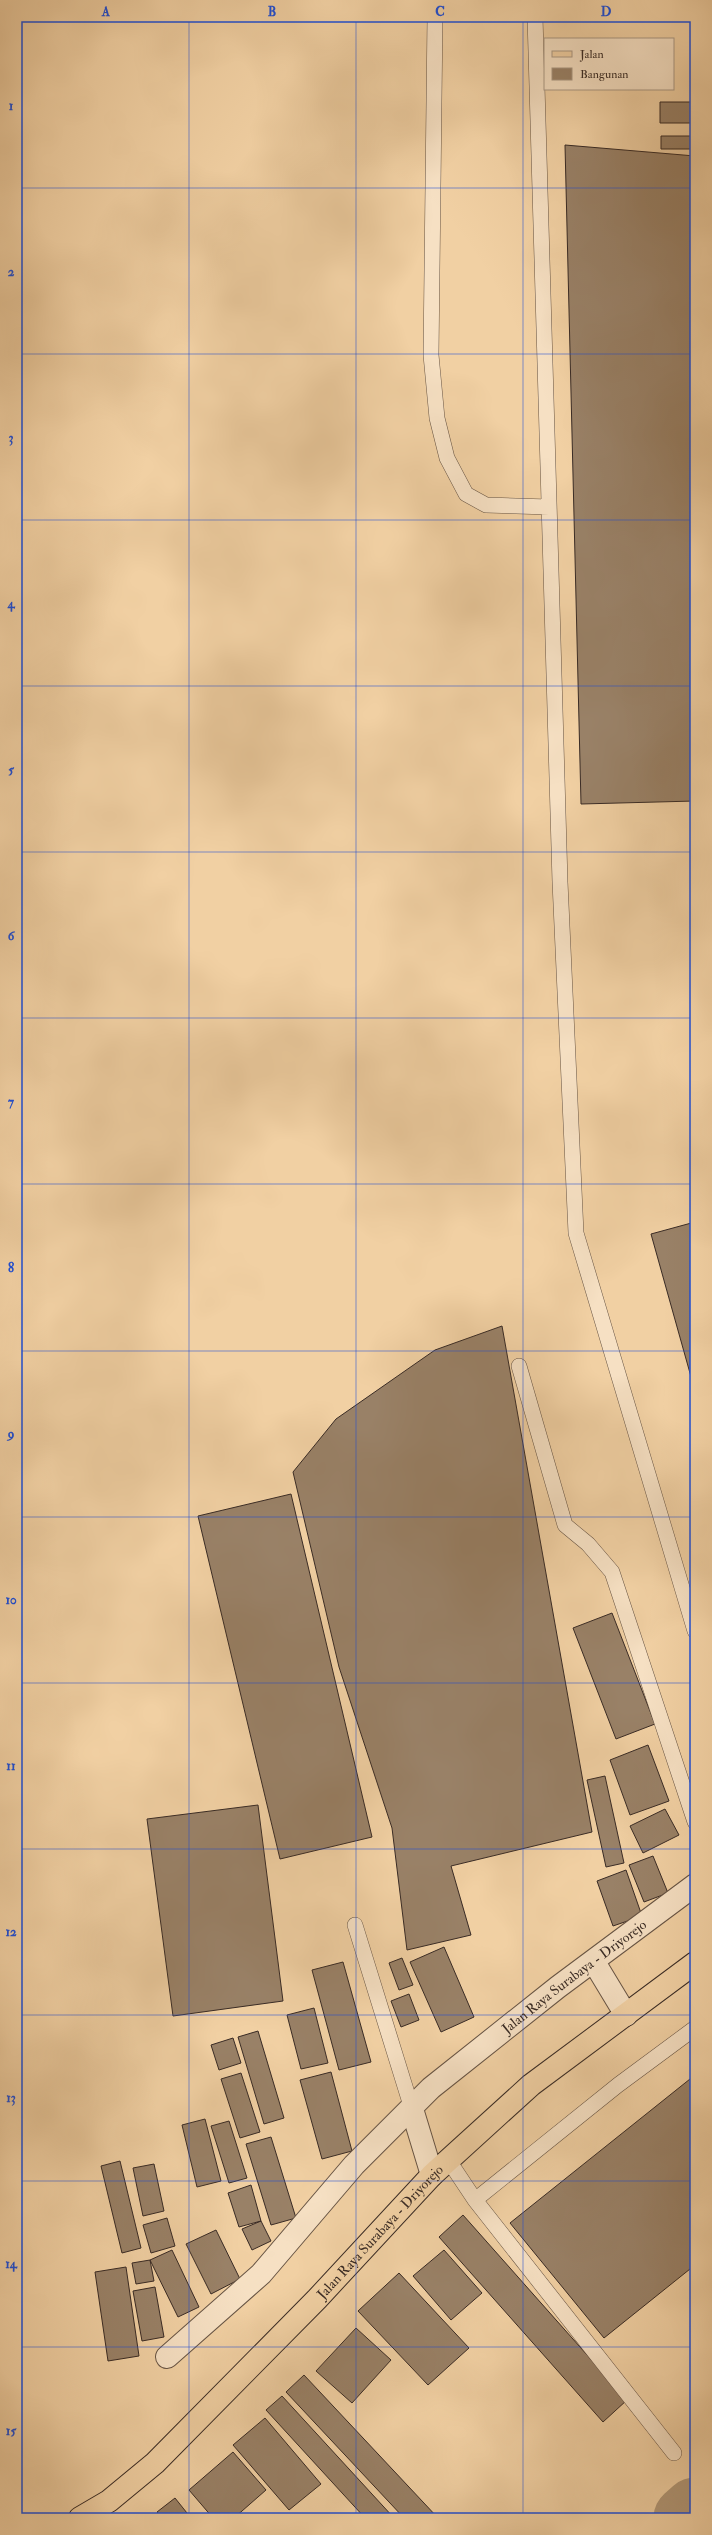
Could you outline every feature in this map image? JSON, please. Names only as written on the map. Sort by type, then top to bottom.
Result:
[{"type":"main road","name":"Jalan Raya Surabaya - Driyorejo","points":[[80,2518],[109,2501],[155,2463],[317,2299],[440,2168],[531,2085],[695,1963]]},
{"type":"street","name":"Jalan Raya Surabaya - Driyorejo","points":[[167,2357],[261,2274],[354,2165],[412,2109],[431,2088],[558,1987],[594,1962],[695,1885]]},
{"type":"street","points":[[594,1962],[626,2015]]},
{"type":"street","points":[[412,2109],[440,2168]]},
{"type":"lane","points":[[435,17],[431,355],[437,418],[447,458],[466,494],[486,505],[549,507]]},
{"type":"lane","points":[[534,17],[560,882],[576,1233],[695,1630]]},
{"type":"lane","points":[[519,1366],[565,1525],[588,1544],[612,1572],[695,1822]]},
{"type":"lane","points":[[355,1925],[412,2109]]},
{"type":"lane","points":[[475,2200],[618,2085],[695,2028]]},
{"type":"lane","points":[[440,2168],[475,2200],[674,2453]]},
{"type":"building","points":[[660,102],[695,102],[695,123],[660,123]]},
{"type":"building","points":[[661,136],[695,136],[695,149],[661,149]]},
{"type":"building","points":[[565,145],[695,156],[695,801],[581,804]]},
{"type":"building","points":[[695,1222],[695,1391],[651,1234]]},
{"type":"building","points":[[502,1326],[592,1832],[451,1866],[471,1935],[407,1950],[392,1828],[339,1667],[293,1472],[336,1419],[435,1350]]},
{"type":"building","points":[[291,1494],[372,1837],[280,1859],[198,1516]]},
{"type":"building","points":[[612,1613],[655,1724],[616,1739],[573,1628]]},
{"type":"building","points":[[648,1745],[669,1801],[630,1815],[610,1760]]},
{"type":"building","points":[[605,1776],[624,1863],[606,1867],[587,1780]]},
{"type":"building","points":[[258,1805],[283,2001],[173,2016],[147,1819]]},
{"type":"building","points":[[665,1809],[679,1835],[643,1853],[630,1826]]},
{"type":"building","points":[[653,1856],[668,1893],[644,1902],[629,1865]]},
{"type":"building","points":[[626,1870],[642,1916],[613,1926],[597,1881]]},
{"type":"building","points":[[444,1947],[474,2017],[441,2032],[410,1962]]},
{"type":"building","points":[[402,1958],[413,1985],[399,1990],[389,1963]]},
{"type":"building","points":[[343,1962],[371,2062],[339,2070],[312,1970]]},
{"type":"building","points":[[409,1994],[419,2020],[401,2027],[391,2001]]},
{"type":"building","points":[[314,2008],[328,2063],[301,2069],[287,2015]]},
{"type":"building","points":[[258,2031],[284,2118],[264,2124],[238,2037]]},
{"type":"building","points":[[233,2038],[241,2063],[219,2070],[211,2045]]},
{"type":"building","points":[[331,2072],[352,2151],[322,2159],[300,2080]]},
{"type":"building","points":[[241,2073],[260,2132],[240,2138],[221,2079]]},
{"type":"building","points":[[695,2075],[695,2265],[604,2338],[510,2223]]},
{"type":"building","points":[[205,2119],[221,2181],[197,2187],[182,2125]]},
{"type":"building","points":[[229,2121],[247,2178],[229,2183],[211,2126]]},
{"type":"building","points":[[271,2137],[296,2218],[271,2225],[246,2144]]},
{"type":"building","points":[[120,2161],[141,2248],[122,2253],[101,2166]]},
{"type":"building","points":[[154,2164],[164,2211],[143,2216],[133,2168]]},
{"type":"building","points":[[251,2185],[261,2221],[239,2227],[228,2193]]},
{"type":"building","points":[[463,2215],[627,2400],[603,2422],[439,2237]]},
{"type":"building","points":[[167,2218],[175,2246],[151,2253],[143,2225]]},
{"type":"building","points":[[261,2221],[271,2241],[252,2250],[242,2229]]},
{"type":"building","points":[[216,2230],[240,2279],[211,2294],[186,2244]]},
{"type":"building","points":[[172,2250],[199,2307],[178,2317],[150,2260]]},
{"type":"building","points":[[444,2250],[482,2293],[451,2320],[413,2276]]},
{"type":"building","points":[[150,2260],[154,2281],[136,2284],[132,2263]]},
{"type":"building","points":[[126,2267],[139,2356],[108,2361],[95,2272]]},
{"type":"building","points":[[399,2273],[469,2348],[428,2385],[358,2311]]},
{"type":"building","points":[[155,2287],[164,2337],[142,2341],[133,2291]]},
{"type":"building","points":[[356,2328],[391,2360],[352,2403],[316,2371]]},
{"type":"building","points":[[304,2375],[438,2518],[404,2518],[286,2392]]},
{"type":"building","points":[[282,2396],[394,2518],[365,2518],[266,2410]]},
{"type":"building","points":[[265,2418],[321,2484],[289,2510],[233,2445]]},
{"type":"building","points":[[233,2452],[266,2490],[234,2518],[213,2518],[189,2490]]},
{"type":"building","points":[[175,2498],[191,2518],[162,2518],[157,2512]]},
{"type":"waterway","points":[[686,2518],[695,2510]]}]
